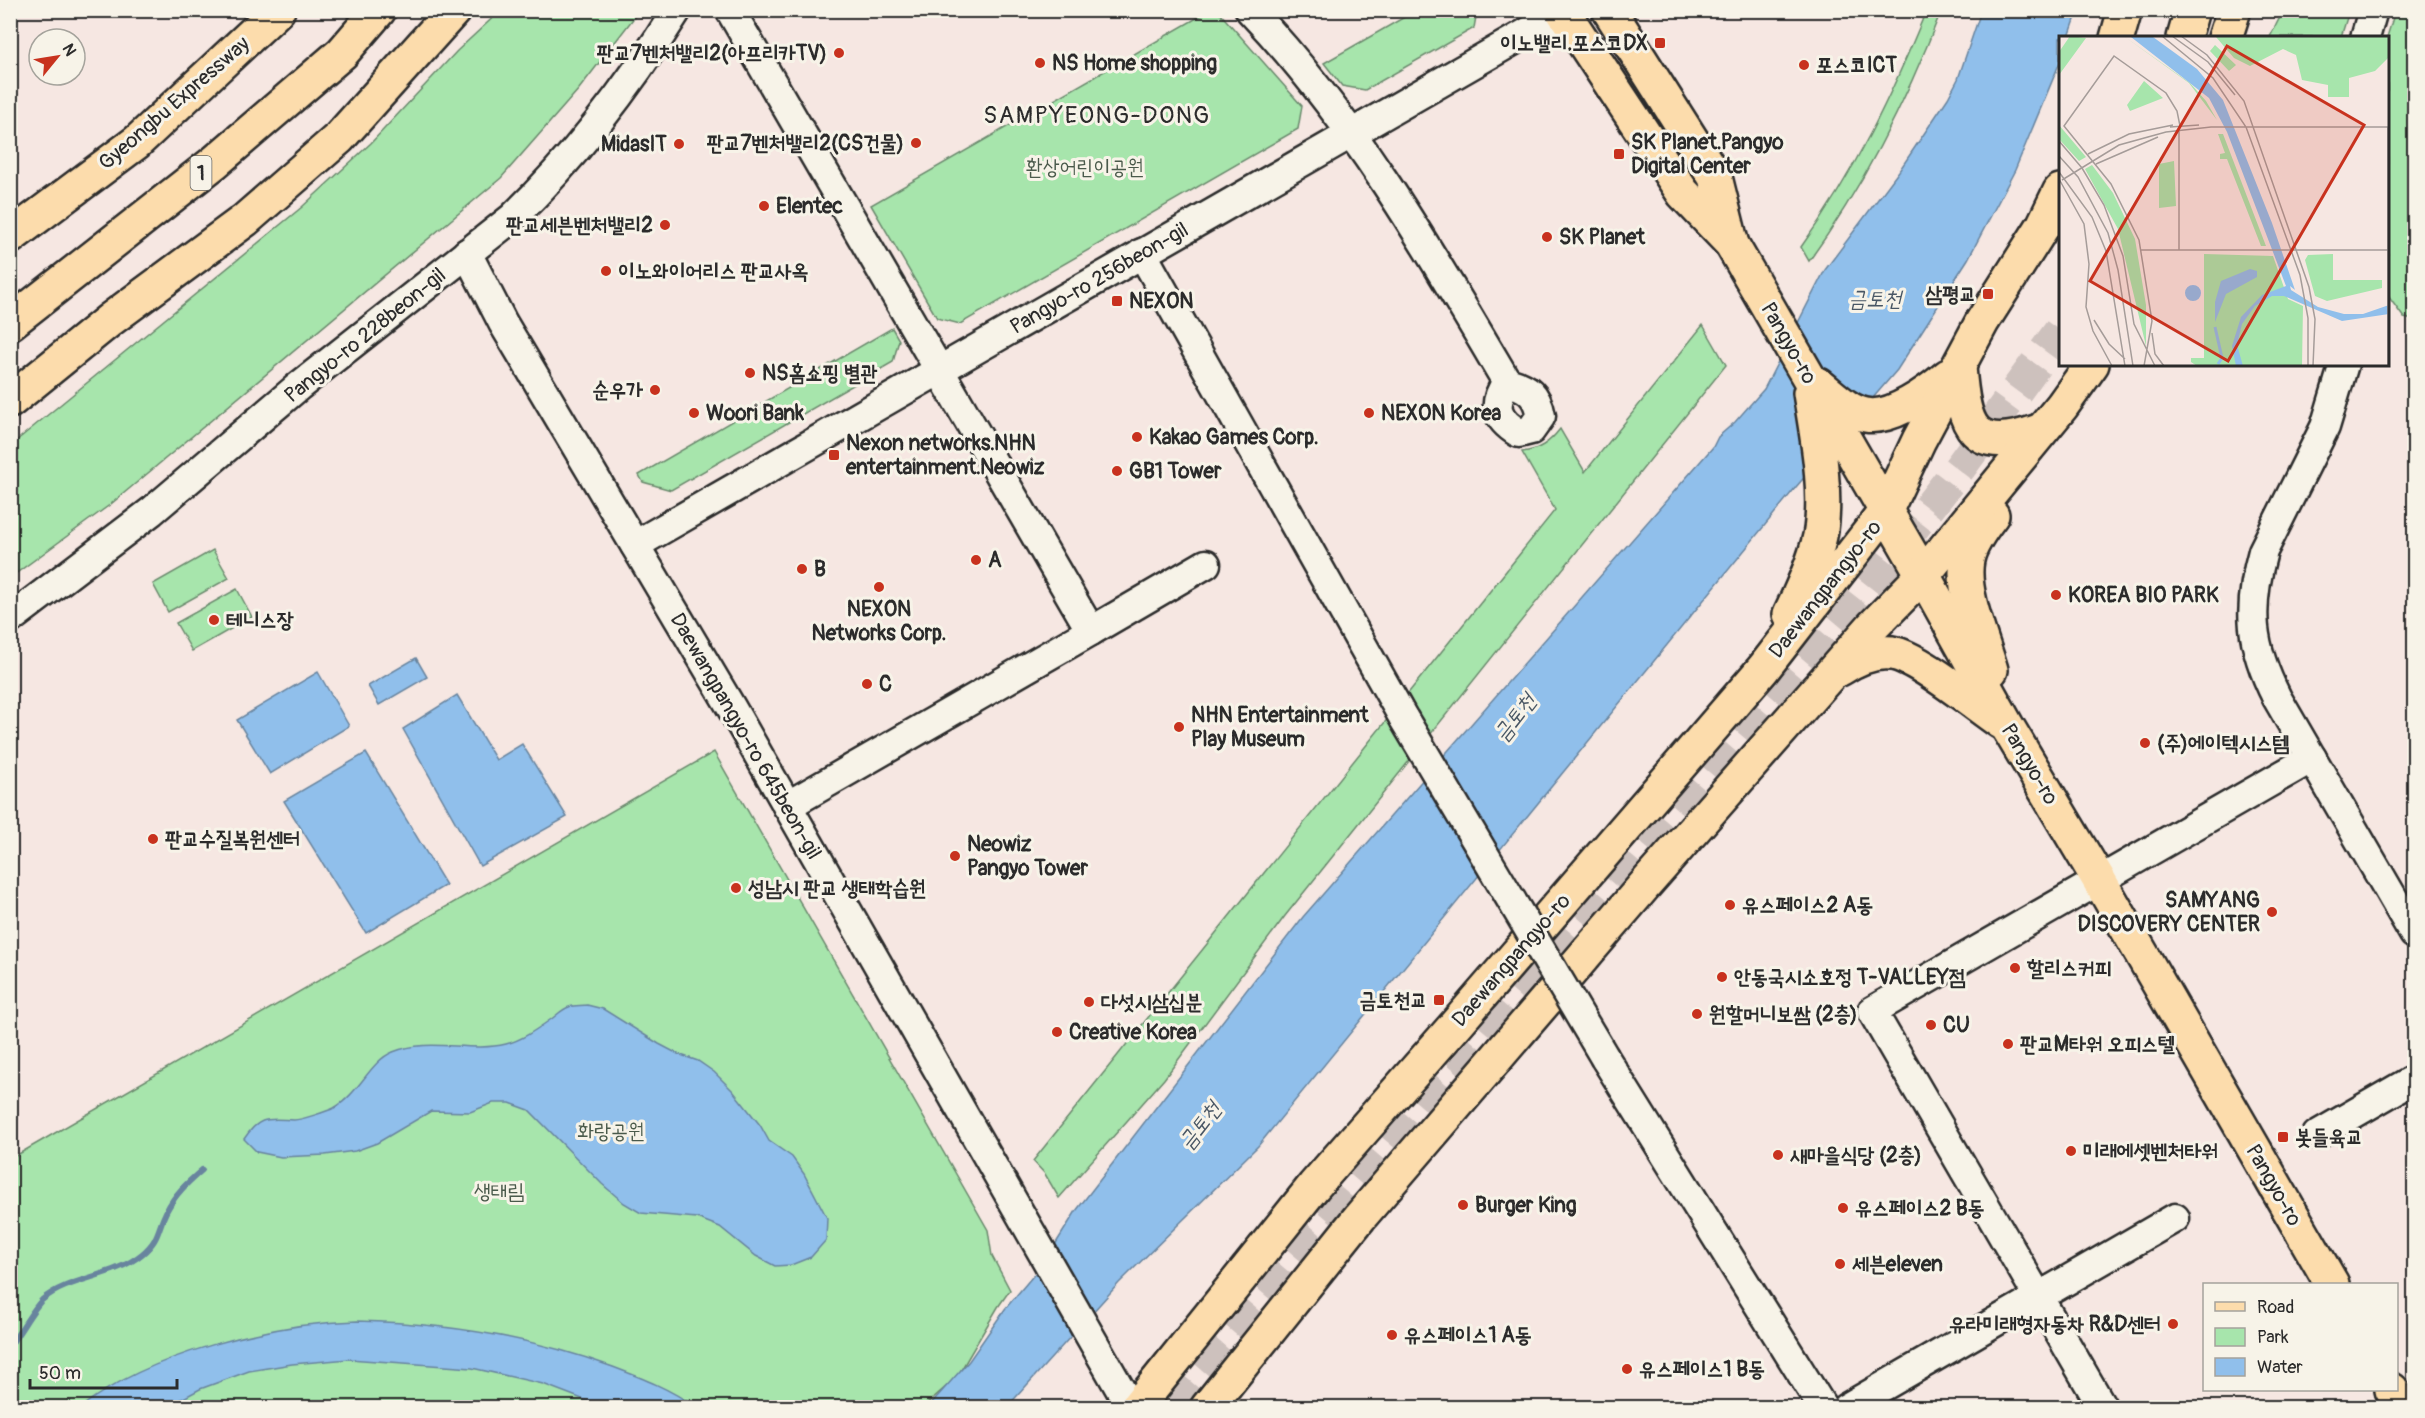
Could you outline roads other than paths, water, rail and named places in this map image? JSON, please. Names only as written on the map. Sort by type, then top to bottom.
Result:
[{"type":"main road","name":"Gyeongbu Expressway","points":[[10,237],[137,142],[278,10]]},
{"type":"main road","name":"1","points":[[10,323],[223,155],[342,53],[378,10]]},
{"type":"main road","points":[[10,400],[111,319],[245,220],[339,138],[454,10]]},
{"type":"main road","name":"Pangyo-ro","points":[[1609,10],[1715,177],[1731,243]]},
{"type":"main road","points":[[2118,36],[2125,10]]},
{"type":"main road","points":[[2185,36],[2192,10]]},
{"type":"main road","points":[[2226,36],[2234,10]]},
{"type":"main road","name":"Pangyo-ro","points":[[1563,11],[1683,193],[1731,243],[1923,575],[2007,726],[2099,880],[2331,1283]]},
{"type":"main road","name":"Daewangpangyo-ro","points":[[1136,1407],[1314,1186],[1459,1022],[1763,669],[1885,512],[1919,440],[1982,322],[2043,226],[2059,195]]},
{"type":"main road","points":[[1207,1407],[1360,1217],[1644,886],[1828,676],[1923,575],[2039,431],[2062,406],[2091,366]]},
{"type":"main road","points":[[1808,376],[1847,408],[1864,415],[1874,416],[1913,402],[1959,367]]},
{"type":"main road","points":[[1959,367],[1962,405],[1969,422],[1978,433],[1990,440],[2014,440],[2039,431]]},
{"type":"main road","points":[[1763,669],[1806,580],[1820,537],[1821,468],[1808,376]]},
{"type":"main road","points":[[2007,726],[1970,599],[1967,560],[1984,526],[2028,467],[2039,431]]},
{"type":"main road","points":[[1828,676],[1857,658],[1889,653],[1901,655],[1917,663],[2007,726]]},
{"type":"main road","points":[[2393,1391],[2403,1407]]},
{"type":"street","name":"Pangyo-ro 228beon-gil","points":[[10,619],[152,511],[299,386],[512,218],[539,191],[622,92],[678,10]]},
{"type":"street","points":[[730,10],[1091,631]]},
{"type":"street","points":[[1250,10],[1352,132],[1419,234],[1507,382]]},
{"type":"street","points":[[2366,36],[2373,10]]},
{"type":"street","name":"Pangyo-ro 256beon-gil","points":[[635,545],[1563,11]]},
{"type":"street","name":"Daewangpangyo-ro 645beon-gil","points":[[467,253],[503,323],[787,806],[1131,1407]]},
{"type":"street","points":[[1142,253],[1404,719],[1605,1058],[1823,1407]]},
{"type":"street","points":[[2343,366],[2325,427],[2263,551],[2255,593],[2255,643],[2265,675],[2415,934]]},
{"type":"street","points":[[787,806],[1206,564]]},
{"type":"street","points":[[2103,1407],[1872,1011],[2312,758]]},
{"type":"street","points":[[2317,1135],[2415,1079]]},
{"type":"street","points":[[1846,1407],[2175,1218]]},
{"type":"water","name":"금토천","points":[[1981,11],[2078,11],[2069,36],[2059,36],[2059,64],[2015,170],[1968,259],[1897,370],[1796,487],[1258,1146],[1119,1283],[1007,1407],[927,1408],[969,1361],[1005,1309],[1043,1264],[1076,1211],[1303,917],[1713,447],[1718,437],[1735,422],[1764,389],[1825,270],[1899,171],[1948,98],[1958,79]]},
{"type":"water","points":[[416,658],[427,677],[379,705],[368,686]]},
{"type":"water","points":[[318,672],[349,726],[270,774],[237,720]]},
{"type":"water","points":[[457,695],[496,760],[522,744],[567,817],[480,866],[403,729]]},
{"type":"water","points":[[366,753],[446,885],[366,933],[284,801]]},
{"type":"water","points":[[587,1005],[603,1009],[659,1044],[698,1061],[714,1072],[733,1091],[760,1125],[769,1141],[792,1157],[804,1174],[827,1218],[826,1240],[811,1257],[791,1265],[775,1266],[756,1256],[720,1227],[697,1218],[641,1213],[624,1203],[602,1184],[529,1110],[510,1103],[493,1103],[470,1112],[431,1111],[377,1143],[355,1151],[281,1157],[257,1152],[244,1139],[255,1126],[265,1120],[297,1120],[334,1108],[351,1095],[385,1056],[393,1052],[435,1045],[478,1047],[506,1044],[529,1034],[566,1008]]},
{"type":"water","points":[[357,1321],[390,1322],[487,1333],[551,1347],[645,1380],[666,1389],[695,1407],[603,1407],[543,1384],[472,1368],[349,1359],[292,1364],[249,1371],[200,1389],[167,1407],[81,1407],[109,1388],[141,1371],[212,1345],[287,1328]]},
{"type":"waterway","points":[[10,1345],[38,1304],[53,1292],[118,1268],[148,1249],[173,1200],[202,1170]]},
{"type":"tunnel","points":[[1171,1408],[1849,610],[1961,466],[2059,332]]},
{"type":"place","name":"이노밸리.포스코DX","points":[[1660,43]]},
{"type":"place","name":"판교7벤처밸리2(아프리카TV)","points":[[839,53]]},
{"type":"place","name":"NS Home shopping","points":[[1040,63]]},
{"type":"place","name":"포스코ICT","points":[[1804,65]]},
{"type":"place","name":"판교7벤처밸리2(CS건물)","points":[[916,143]]},
{"type":"place","name":"MidasIT","points":[[679,144]]},
{"type":"place","name":"SK Planet.Pangyo Digital Center","points":[[1619,154]]},
{"type":"place","name":"Elentec","points":[[764,206]]},
{"type":"place","name":"판교세븐벤처밸리2","points":[[665,225]]},
{"type":"place","name":"SK Planet","points":[[1547,237]]},
{"type":"place","name":"이노와이어리스 판교사옥","points":[[606,271]]},
{"type":"place","name":"삼평교","points":[[1988,294]]},
{"type":"place","name":"NEXON","points":[[1117,301]]},
{"type":"place","name":"NS홈쇼핑 별관","points":[[750,373]]},
{"type":"place","name":"순우가","points":[[655,390]]},
{"type":"place","name":"Woori Bank","points":[[694,413]]},
{"type":"place","name":"NEXON Korea","points":[[1369,413]]},
{"type":"place","name":"Kakao Games Corp.","points":[[1137,437]]},
{"type":"place","name":"Nexon networks.NHN entertainment.Neowiz","points":[[834,455]]},
{"type":"place","name":"GB1 Tower","points":[[1117,471]]},
{"type":"place","name":"A","points":[[976,560]]},
{"type":"place","name":"B","points":[[802,569]]},
{"type":"place","name":"NEXON Networks Corp.","points":[[879,587]]},
{"type":"place","name":"KOREA BIO PARK","points":[[2056,595]]},
{"type":"place","name":"테니스장","points":[[214,620]]},
{"type":"place","name":"C","points":[[867,684]]},
{"type":"place","name":"NHN Entertainment Play Museum","points":[[1179,727]]},
{"type":"place","name":"(주)에이텍시스템","points":[[2145,743]]},
{"type":"place","name":"판교수질복원센터","points":[[153,839]]},
{"type":"place","name":"Neowiz Pangyo Tower","points":[[955,856]]},
{"type":"place","name":"성남시 판교 생태학습원","points":[[736,888]]},
{"type":"place","name":"유스페이스2 A동","points":[[1730,905]]},
{"type":"place","name":"SAMYANG DISCOVERY CENTER","points":[[2272,912]]},
{"type":"place","name":"할리스커피","points":[[2015,968]]},
{"type":"place","name":"안동국시소호정 T-VALLEY점","points":[[1722,977]]},
{"type":"place","name":"금토천교","points":[[1439,1000]]},
{"type":"place","name":"다섯시삼십분","points":[[1089,1002]]},
{"type":"place","name":"원할머니보쌈 (2층)","points":[[1697,1014]]},
{"type":"place","name":"CU","points":[[1931,1025]]},
{"type":"place","name":"Creative Korea","points":[[1057,1032]]},
{"type":"place","name":"판교M타워 오피스텔","points":[[2008,1044]]},
{"type":"place","name":"봇들육교","points":[[2283,1137]]},
{"type":"place","name":"미래에셋벤처타워","points":[[2071,1151]]},
{"type":"place","name":"새마을식당 (2층)","points":[[1778,1155]]},
{"type":"place","name":"Burger King","points":[[1463,1205]]},
{"type":"place","name":"유스페이스2 B동","points":[[1843,1208]]},
{"type":"place","name":"세븐eleven","points":[[1840,1264]]},
{"type":"place","name":"유라미래형자동차 R&D센터","points":[[2173,1324]]},
{"type":"place","name":"유스페이스1 A동","points":[[1392,1335]]},
{"type":"place","name":"유스페이스1 B동","points":[[1627,1369]]},
{"type":"district","name":"SAMPYEONG-DONG","points":[[1097,115]]},
{"type":"park label","name":"환상어린이공원","points":[[1085,167]]},
{"type":"park label","name":"화랑공원","points":[[611,1131]]},
{"type":"park label","name":"생태림","points":[[499,1191]]}]
